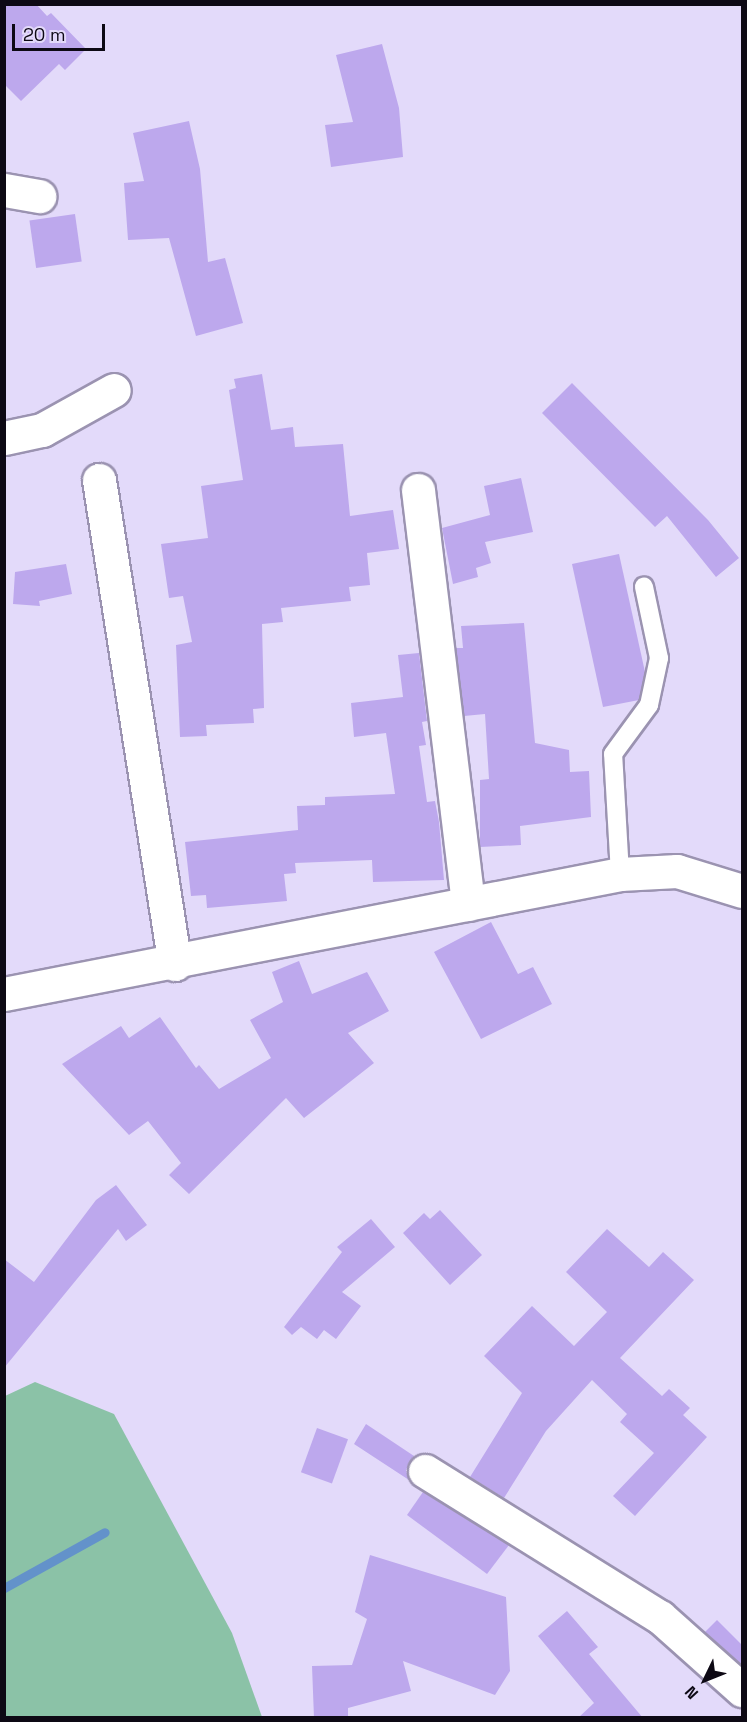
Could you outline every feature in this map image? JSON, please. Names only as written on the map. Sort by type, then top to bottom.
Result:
[{"type":"street","points":[[4,190],[39,196]]},
{"type":"street","points":[[4,438],[42,430],[114,390]]},
{"type":"street","points":[[99,480],[175,964]]},
{"type":"street","points":[[418,490],[468,904]]},
{"type":"street","points":[[4,994],[175,964],[620,874],[677,871],[742,891]]},
{"type":"street","points":[[424,1471],[660,1617],[742,1690]]},
{"type":"lane","points":[[620,874],[613,754],[650,705],[659,658],[644,587]]},
{"type":"green space","points":[[35,1382],[114,1414],[232,1633],[262,1717],[5,1717],[5,1396]]},
{"type":"building","points":[[4,4],[36,4],[47,16],[51,13],[86,49],[65,70],[59,64],[21,101],[4,84]]},
{"type":"building","points":[[382,44],[399,108],[403,157],[331,167],[325,125],[353,122],[336,55]]},
{"type":"building","points":[[189,121],[200,169],[208,262],[225,258],[243,323],[196,336],[169,238],[128,240],[124,183],[144,181],[133,133]]},
{"type":"building","points":[[75,214],[82,262],[36,268],[29,220]]},
{"type":"building","points":[[262,374],[271,430],[293,427],[295,447],[343,444],[350,516],[393,510],[399,549],[367,553],[370,585],[349,587],[351,601],[281,608],[283,622],[262,624],[264,708],[253,709],[254,723],[206,725],[207,736],[180,737],[176,645],[192,642],[183,596],[169,598],[161,544],[208,538],[201,486],[243,480],[229,390],[236,388],[234,379]]},
{"type":"building","points":[[572,383],[708,520],[739,558],[716,577],[667,516],[655,527],[542,413]]},
{"type":"building","points":[[521,478],[533,532],[485,542],[491,563],[476,568],[478,577],[453,584],[442,528],[490,515],[484,486]]},
{"type":"building","points":[[619,554],[645,672],[639,700],[603,707],[572,564]]},
{"type":"building","points":[[66,564],[72,594],[39,601],[40,606],[13,604],[15,572]]},
{"type":"building","points":[[524,623],[535,743],[569,750],[570,772],[589,771],[591,817],[520,826],[521,845],[480,847],[480,780],[489,779],[485,714],[464,716],[456,648],[463,648],[461,626]]},
{"type":"building","points":[[419,653],[427,721],[422,722],[426,745],[419,746],[427,802],[435,801],[439,822],[444,880],[373,882],[372,860],[295,863],[296,873],[284,874],[287,901],[207,908],[206,895],[191,896],[185,842],[298,830],[297,806],[325,805],[325,797],[395,794],[386,733],[354,737],[351,703],[403,697],[398,655]]},
{"type":"building","points":[[491,922],[518,974],[533,967],[552,1004],[481,1039],[434,952]]},
{"type":"building","points":[[299,961],[312,994],[367,972],[389,1011],[348,1033],[374,1063],[304,1118],[286,1098],[189,1194],[169,1175],[181,1163],[148,1121],[129,1135],[62,1064],[121,1026],[129,1038],[160,1017],[196,1068],[199,1065],[219,1089],[271,1058],[250,1020],[283,1002],[272,972]]},
{"type":"building","points":[[116,1185],[147,1225],[126,1241],[118,1229],[4,1368],[4,1259],[34,1282],[96,1200]]},
{"type":"building","points":[[440,1210],[482,1255],[450,1285],[403,1233],[424,1213],[430,1219]]},
{"type":"building","points":[[371,1219],[395,1247],[342,1292],[361,1306],[336,1339],[324,1330],[317,1339],[301,1327],[292,1335],[284,1327],[342,1252],[337,1247]]},
{"type":"building","points":[[607,1229],[649,1267],[663,1252],[694,1280],[620,1358],[662,1396],[669,1389],[690,1408],[683,1415],[707,1437],[635,1516],[613,1496],[654,1453],[620,1422],[627,1414],[592,1380],[546,1431],[504,1498],[470,1477],[522,1393],[484,1356],[532,1306],[574,1346],[607,1312],[566,1272]]},
{"type":"building","points":[[366,1424],[414,1456],[406,1470],[409,1480],[354,1444]]},
{"type":"building","points":[[317,1428],[348,1439],[332,1483],[301,1472]]},
{"type":"building","points":[[423,1492],[509,1545],[487,1574],[407,1515]]},
{"type":"building","points":[[370,1555],[506,1597],[510,1671],[495,1695],[403,1661],[411,1691],[348,1708],[348,1718],[314,1718],[312,1666],[352,1665],[367,1619],[355,1612]]},
{"type":"building","points":[[567,1611],[598,1647],[589,1654],[643,1718],[578,1718],[594,1703],[538,1636]]},
{"type":"building","points":[[717,1620],[742,1645],[742,1665],[705,1632]]},
{"type":"waterway","points":[[4,1588],[105,1532]]}]
